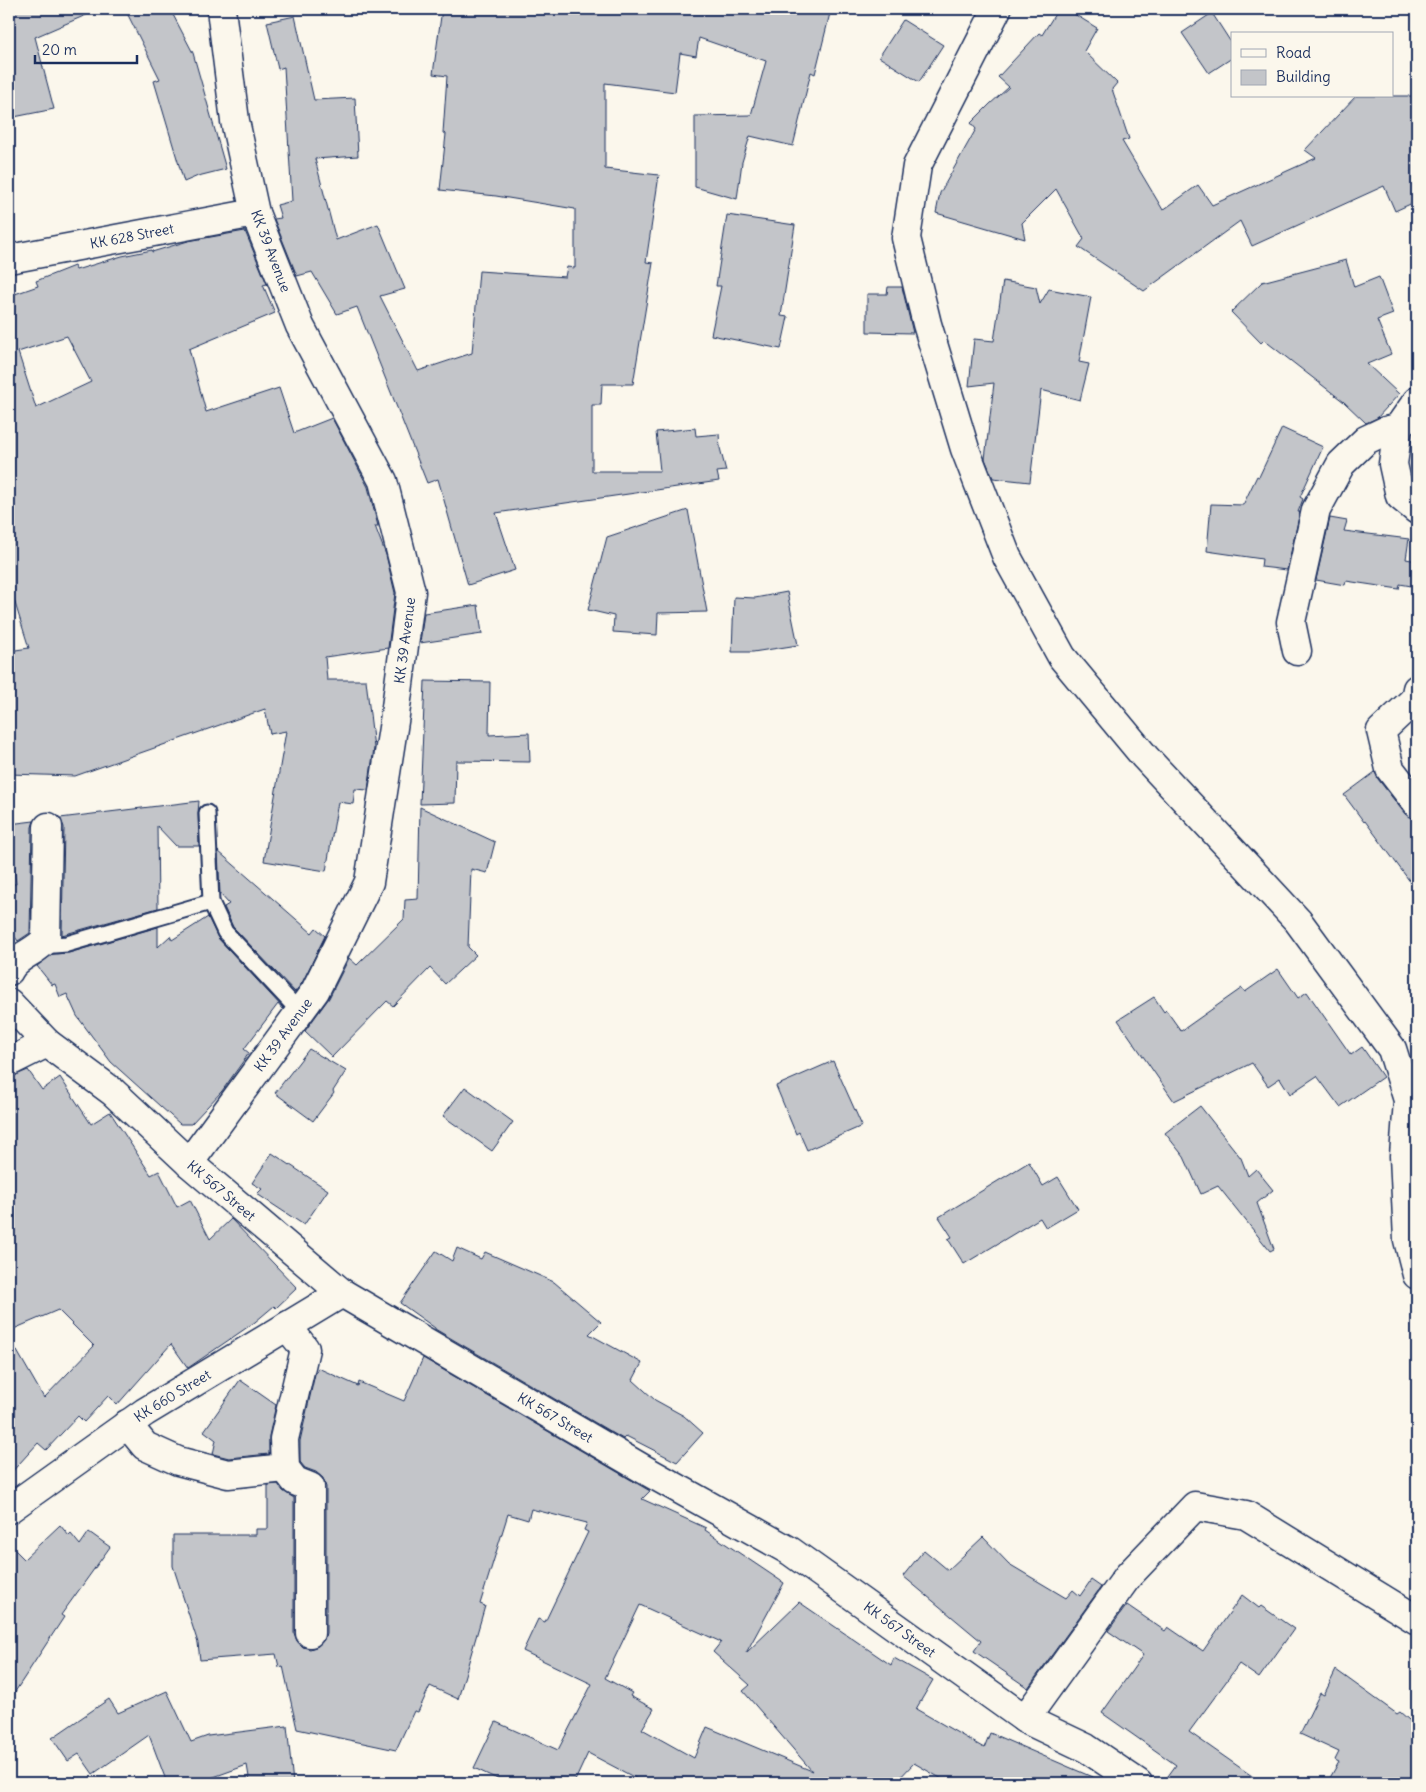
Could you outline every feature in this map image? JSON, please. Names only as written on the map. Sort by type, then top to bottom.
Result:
[{"type":"street","name":"KK 39 Avenue","points":[[189,1163],[315,991],[369,882],[395,716],[411,592],[383,481],[300,326],[255,213],[235,121],[221,9]]},
{"type":"street","points":[[997,9],[916,166],[906,238],[928,324],[965,449],[1007,557],[1062,657],[1145,757],[1298,921],[1392,1049],[1408,1100],[1404,1156],[1408,1240],[1417,1274]]},
{"type":"street","name":"KK 628 Street","points":[[9,259],[255,213]]},
{"type":"street","points":[[1417,401],[1398,428],[1393,464],[1400,496],[1417,510]]},
{"type":"street","points":[[1296,651],[1291,622],[1316,510],[1341,464],[1366,440],[1385,431],[1398,428]]},
{"type":"street","points":[[1417,689],[1415,699],[1381,731],[1390,769],[1417,804]]},
{"type":"street","points":[[9,971],[13,963],[40,946],[46,939],[48,827]]},
{"type":"street","name":"KK 567 Street","points":[[9,1003],[47,1043],[113,1092],[189,1163],[342,1293],[645,1470],[790,1551],[1025,1719],[1086,1748],[1138,1783]]},
{"type":"street","points":[[9,1062],[47,1043]]},
{"type":"street","points":[[1392,1049],[1417,1066]]},
{"type":"street","name":"KK 660 Street","points":[[9,1508],[145,1412],[342,1293]]},
{"type":"street","points":[[287,1326],[305,1349],[284,1439],[285,1468],[295,1480],[310,1487],[310,1633]]},
{"type":"street","points":[[128,1424],[145,1446],[178,1461],[228,1474],[285,1468]]},
{"type":"street","points":[[1025,1719],[1128,1576],[1195,1506],[1246,1515],[1417,1620]]},
{"type":"lane","points":[[207,813],[211,902],[226,932],[300,1012]]},
{"type":"lane","points":[[40,946],[67,944],[211,902]]},
{"type":"building","points":[[9,9],[100,9],[35,37],[54,109],[9,118]]},
{"type":"building","points":[[125,9],[170,9],[193,53],[226,169],[198,176],[184,182],[154,81],[160,79]]},
{"type":"building","points":[[442,9],[831,9],[815,74],[811,72],[793,146],[750,136],[742,162],[737,199],[695,187],[695,116],[751,115],[766,61],[699,38],[696,56],[680,53],[675,92],[605,83],[605,169],[659,175],[646,262],[653,263],[633,384],[602,384],[601,405],[592,405],[592,471],[660,471],[656,432],[695,428],[696,436],[719,434],[720,448],[726,471],[717,472],[719,481],[496,513],[515,570],[468,585],[438,479],[427,483],[357,307],[337,314],[312,272],[297,276],[274,219],[281,218],[277,205],[292,201],[284,67],[278,69],[267,22],[295,16],[314,100],[355,98],[358,156],[315,159],[336,240],[378,224],[405,289],[380,296],[418,371],[472,353],[479,271],[565,277],[567,267],[575,268],[575,209],[496,196],[440,190],[446,134],[443,133],[447,76],[433,74]]},
{"type":"building","points":[[1058,9],[1066,9],[1097,28],[1084,51],[1117,83],[1112,89],[1129,139],[1122,141],[1163,210],[1198,185],[1212,205],[1316,158],[1305,150],[1354,98],[1394,98],[1394,96],[1417,96],[1417,201],[1395,211],[1384,186],[1252,246],[1240,221],[1144,291],[1078,247],[1084,239],[1056,189],[1022,223],[1025,239],[936,213],[940,193],[976,129],[971,123],[1009,87],[998,77],[1039,33],[1042,35]]},
{"type":"building","points":[[1212,13],[1231,42],[1231,59],[1209,73],[1182,33]]},
{"type":"building","points":[[903,20],[943,45],[919,82],[879,57]]},
{"type":"building","points":[[727,215],[795,225],[781,316],[788,317],[781,349],[711,335],[721,286],[716,286]]},
{"type":"building","points":[[245,231],[267,284],[263,285],[275,313],[189,349],[206,412],[279,388],[294,433],[332,418],[368,487],[378,526],[375,526],[386,555],[395,593],[388,648],[325,657],[327,680],[366,680],[374,748],[368,790],[355,789],[353,804],[338,802],[326,871],[264,861],[286,731],[270,734],[265,709],[75,776],[9,774],[9,651],[29,648],[9,584],[9,296],[38,286],[36,281],[74,266],[76,270],[122,256],[152,250],[152,252],[188,241]],"holes":[[[67,336],[91,382],[36,408],[18,352]]]},
{"type":"building","points":[[1346,260],[1354,287],[1379,277],[1393,314],[1377,320],[1391,354],[1367,364],[1399,394],[1377,418],[1366,423],[1344,402],[1264,340],[1261,343],[1231,312],[1262,282]]},
{"type":"building","points":[[1003,281],[1036,287],[1040,304],[1049,289],[1091,297],[1079,362],[1089,364],[1080,400],[1041,390],[1030,482],[993,478],[985,459],[994,383],[969,386],[974,339],[994,341]]},
{"type":"building","points":[[888,287],[902,287],[913,333],[867,332],[867,294],[887,294]]},
{"type":"building","points":[[1282,428],[1323,447],[1300,497],[1303,499],[1298,512],[1300,512],[1287,570],[1261,567],[1262,559],[1207,551],[1211,504],[1243,505],[1257,476],[1259,477]]},
{"type":"building","points":[[688,510],[707,612],[658,613],[657,635],[613,632],[614,616],[588,610],[607,537]]},
{"type":"building","points":[[1330,518],[1347,521],[1344,531],[1409,539],[1406,559],[1417,561],[1417,587],[1400,584],[1399,589],[1346,581],[1345,585],[1316,580]]},
{"type":"building","points":[[787,592],[798,645],[753,652],[732,652],[734,597],[755,598]]},
{"type":"building","points":[[478,605],[482,634],[420,643],[424,613]]},
{"type":"building","points":[[425,681],[490,682],[489,735],[529,733],[530,762],[456,761],[455,803],[420,804]]},
{"type":"building","points":[[1375,772],[1378,779],[1405,814],[1417,819],[1417,891],[1344,795]]},
{"type":"building","points":[[199,801],[199,846],[176,846],[157,826],[158,908],[62,935],[64,827],[60,818]]},
{"type":"building","points":[[420,807],[495,842],[487,873],[471,869],[468,947],[476,955],[445,984],[430,968],[393,1006],[387,1001],[332,1057],[305,1031],[329,998],[349,958],[357,965],[404,919],[405,900],[418,899]]},
{"type":"building","points":[[34,821],[32,827],[30,933],[18,941],[9,929],[9,884],[16,884],[9,824]]},
{"type":"building","points":[[218,851],[312,933],[316,928],[325,936],[302,983],[295,992],[233,927],[224,907],[229,904],[220,894]]},
{"type":"building","points":[[208,917],[218,938],[283,1008],[278,1004],[244,1049],[249,1053],[222,1091],[191,1124],[180,1124],[111,1062],[77,1016],[67,994],[60,997],[55,984],[52,985],[37,966],[53,954],[69,953],[158,927],[158,947],[170,936],[172,940]]},
{"type":"building","points":[[1278,969],[1298,998],[1307,992],[1351,1055],[1362,1047],[1383,1077],[1340,1107],[1317,1076],[1290,1094],[1280,1078],[1268,1086],[1252,1063],[1174,1101],[1118,1020],[1154,997],[1181,1031],[1242,988],[1245,992]]},
{"type":"building","points":[[309,1049],[346,1071],[333,1091],[334,1093],[313,1121],[275,1093]]},
{"type":"building","points":[[833,1061],[862,1126],[807,1150],[799,1132],[796,1134],[776,1086]]},
{"type":"building","points":[[28,1070],[42,1090],[60,1077],[91,1124],[110,1112],[151,1175],[159,1171],[177,1207],[190,1200],[210,1239],[231,1219],[297,1288],[276,1308],[274,1306],[255,1322],[188,1368],[171,1344],[117,1405],[108,1396],[84,1422],[78,1416],[46,1450],[38,1443],[9,1475],[9,1337],[44,1398],[94,1346],[58,1310],[9,1331],[9,1078]]},
{"type":"building","points":[[465,1087],[513,1122],[492,1151],[443,1116]]},
{"type":"building","points":[[1200,1106],[1241,1158],[1248,1176],[1256,1169],[1273,1190],[1257,1203],[1274,1249],[1270,1251],[1218,1186],[1201,1194],[1184,1157],[1165,1133]]},
{"type":"building","points":[[272,1153],[328,1190],[304,1225],[257,1194],[262,1189],[252,1183]]},
{"type":"building","points":[[1029,1162],[1043,1186],[1058,1177],[1078,1209],[1046,1228],[1040,1218],[964,1264],[948,1239],[952,1237],[939,1217]]},
{"type":"building","points":[[457,1248],[481,1259],[485,1252],[554,1282],[601,1322],[589,1334],[642,1363],[633,1380],[655,1400],[684,1416],[703,1433],[677,1462],[626,1436],[623,1439],[435,1329],[400,1303],[436,1251],[452,1261]]},
{"type":"building","points":[[423,1358],[650,1491],[642,1499],[706,1528],[705,1530],[784,1583],[746,1653],[799,1602],[891,1665],[894,1658],[933,1680],[916,1709],[984,1748],[990,1733],[1106,1783],[949,1783],[914,1763],[895,1783],[645,1783],[588,1753],[574,1783],[506,1783],[474,1768],[496,1722],[558,1750],[592,1684],[523,1651],[538,1619],[545,1622],[588,1532],[584,1530],[587,1523],[531,1509],[528,1520],[508,1514],[480,1604],[485,1606],[458,1699],[430,1686],[418,1712],[414,1711],[396,1750],[297,1729],[283,1666],[279,1667],[276,1654],[200,1660],[198,1643],[173,1566],[173,1535],[256,1535],[256,1529],[268,1529],[268,1485],[278,1484],[283,1491],[294,1498],[294,1633],[297,1641],[303,1647],[310,1649],[318,1646],[324,1640],[326,1633],[326,1487],[323,1478],[316,1472],[305,1468],[300,1462],[300,1441],[315,1374],[318,1368],[358,1386],[359,1382],[404,1401]],"holes":[[[640,1605],[721,1642],[713,1652],[750,1685],[743,1691],[812,1771],[707,1727],[694,1758],[642,1729],[654,1709],[630,1696],[632,1693],[605,1678]]]},
{"type":"building","points":[[240,1380],[276,1405],[269,1436],[269,1454],[229,1458],[213,1454],[216,1440],[204,1431]]},
{"type":"building","points":[[60,1525],[80,1545],[89,1532],[110,1547],[61,1615],[64,1617],[9,1701],[9,1544],[24,1559]]},
{"type":"building","points":[[983,1537],[1009,1564],[1066,1598],[1073,1590],[1080,1596],[1091,1580],[1101,1587],[1028,1688],[974,1651],[981,1641],[903,1576],[924,1550],[948,1570]]},
{"type":"building","points":[[1242,1595],[1259,1608],[1261,1606],[1294,1629],[1259,1678],[1239,1664],[1189,1732],[1262,1783],[1163,1783],[1176,1765],[1102,1713],[1143,1655],[1108,1631],[1127,1605],[1165,1631],[1168,1627],[1203,1651]]},
{"type":"building","points":[[1336,1670],[1397,1714],[1400,1712],[1417,1727],[1417,1783],[1327,1783],[1339,1762],[1335,1760],[1339,1752],[1300,1734],[1320,1693],[1324,1695]]},
{"type":"building","points":[[167,1691],[191,1742],[208,1736],[287,1726],[293,1783],[250,1783],[247,1765],[197,1783],[167,1783],[149,1735],[93,1774],[79,1754],[68,1761],[52,1738],[109,1699],[118,1713]]}]
